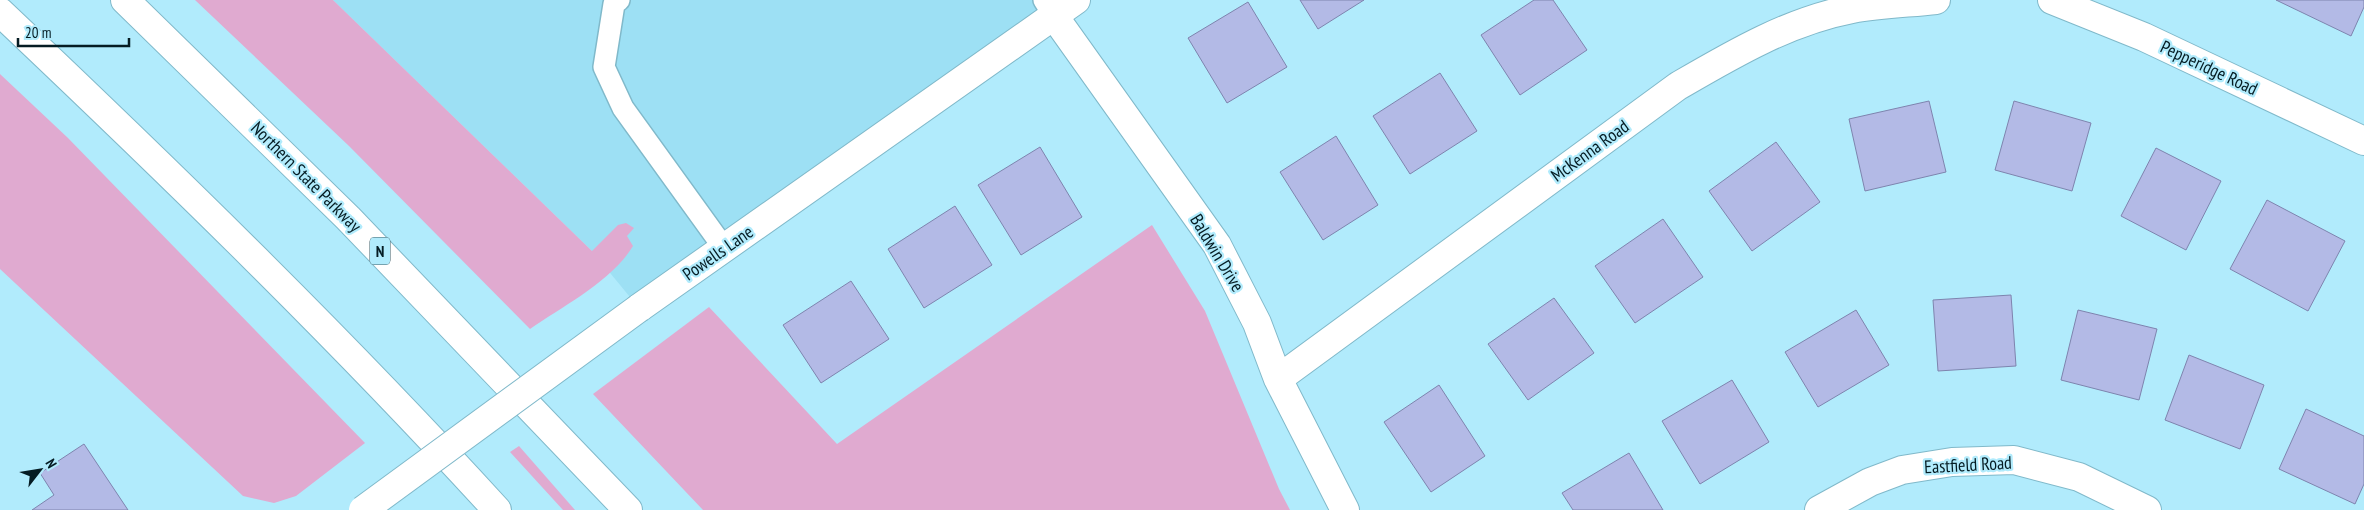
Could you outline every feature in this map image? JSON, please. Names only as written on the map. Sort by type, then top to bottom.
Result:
[{"type":"main road","name":"Northern State Parkway","points":[[125,0],[348,218],[628,510]]},
{"type":"main road","name":"Powells Lane","points":[[363,510],[724,248],[1049,8],[1076,0]]},
{"type":"main road","name":"McKenna Road","points":[[1278,379],[1678,86],[1742,49],[1792,27],[1852,9],[1936,0]]},
{"type":"main road","name":"Pepperidge Road","points":[[2052,0],[2144,38],[2364,141]]},
{"type":"main road","name":"Baldwin Drive","points":[[1049,8],[1217,245],[1257,323],[1278,379],[1345,510]]},
{"type":"main road","points":[[0,12],[190,193],[285,288],[497,510]]},
{"type":"main road","name":"Eastfield Road","points":[[1819,510],[1870,482],[1902,470],[1952,462],[2014,460],[2079,477],[2147,510]]},
{"type":"lane","points":[[619,0],[614,4],[604,67],[623,108],[724,248]]},
{"type":"shaded area","points":[[195,0],[333,0],[592,251],[618,225],[626,223],[634,228],[627,236],[633,246],[613,271],[600,282],[530,329],[349,146]]},
{"type":"shaded area","points":[[333,0],[1076,0],[639,308],[592,251]]},
{"type":"shaded area","points":[[0,74],[68,138],[365,443],[296,496],[274,503],[243,496],[0,269]]},
{"type":"shaded area","points":[[1152,225],[1205,311],[1279,489],[1290,510],[703,510],[593,394],[709,307],[837,444]]},
{"type":"shaded area","points":[[519,446],[575,510],[563,510],[510,452]]},
{"type":"building","points":[[1300,0],[1364,0],[1318,29]]},
{"type":"building","points":[[1534,0],[1553,0],[1587,50],[1520,95],[1481,35]]},
{"type":"building","points":[[2276,0],[2364,0],[2364,7],[2351,36]]},
{"type":"building","points":[[1248,2],[1287,67],[1227,103],[1188,38]]},
{"type":"building","points":[[1440,73],[1477,131],[1410,174],[1373,116]]},
{"type":"building","points":[[1929,101],[1946,172],[1865,191],[1849,119]]},
{"type":"building","points":[[2014,101],[2091,123],[2072,191],[1995,170]]},
{"type":"building","points":[[1336,136],[1378,205],[1323,240],[1280,172]]},
{"type":"building","points":[[1776,142],[1820,202],[1752,251],[1709,191]]},
{"type":"building","points":[[1040,147],[1082,217],[1021,255],[978,185]]},
{"type":"building","points":[[2156,148],[2221,181],[2186,250],[2121,216]]},
{"type":"building","points":[[2267,200],[2345,241],[2308,311],[2230,269]]},
{"type":"building","points":[[955,206],[992,265],[924,308],[888,249]]},
{"type":"building","points":[[1663,219],[1703,277],[1635,323],[1595,266]]},
{"type":"building","points":[[851,281],[889,339],[821,383],[783,325]]},
{"type":"building","points":[[2011,295],[2016,366],[1938,371],[1933,300]]},
{"type":"building","points":[[1554,298],[1594,353],[1528,400],[1488,344]]},
{"type":"building","points":[[1856,310],[1889,365],[1818,407],[1785,352]]},
{"type":"building","points":[[2078,310],[2157,329],[2139,400],[2061,380]]},
{"type":"building","points":[[2189,355],[2264,385],[2240,449],[2165,420]]},
{"type":"building","points":[[1732,380],[1769,442],[1700,484],[1662,421]]},
{"type":"building","points":[[1439,385],[1485,456],[1431,492],[1384,422]]},
{"type":"building","points":[[2306,409],[2364,436],[2364,484],[2355,504],[2279,469]]},
{"type":"building","points":[[84,444],[128,510],[32,510],[54,495],[40,473]]},
{"type":"building","points":[[1629,453],[1663,510],[1573,510],[1562,493]]}]
